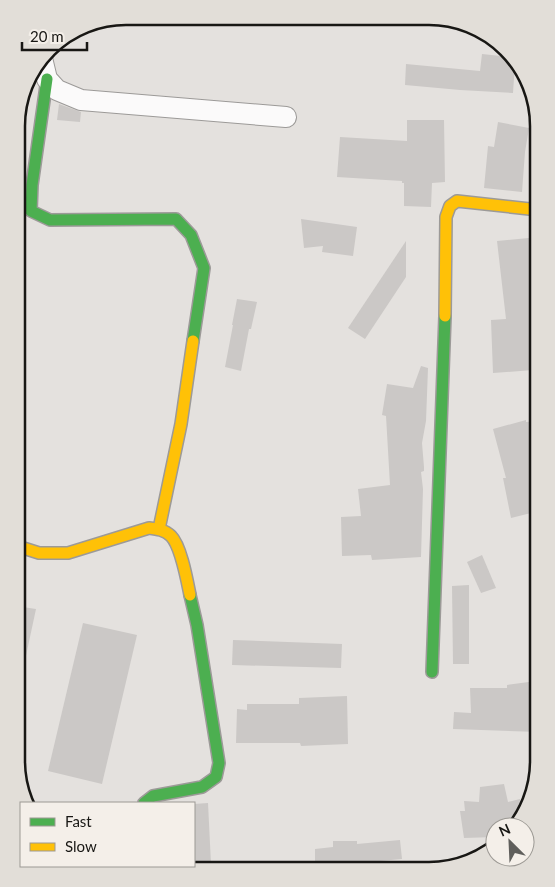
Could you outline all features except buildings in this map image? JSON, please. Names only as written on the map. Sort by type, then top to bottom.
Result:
[{"type":"street","points":[[44,67],[47,79],[32,185],[31,211],[50,220],[176,219],[191,235],[204,268],[181,424],[159,529]]},
{"type":"street","points":[[47,79],[57,90],[81,100],[286,117]]},
{"type":"street","points":[[432,672],[445,332],[446,217],[450,206],[457,201],[530,209]]},
{"type":"street","points":[[25,549],[39,553],[68,553],[149,528],[159,529],[171,536],[180,552],[198,625],[219,763],[216,777],[202,787],[153,796],[145,802]]},
{"type":"traffic: fast","points":[[47,79],[32,185],[31,211],[50,220],[176,219],[191,235],[204,268],[193,341]]},
{"type":"traffic: fast","points":[[432,672],[445,316]]},
{"type":"traffic: fast","points":[[145,802],[153,796],[202,787],[216,777],[219,763],[197,625],[190,595]]},
{"type":"traffic: slow","points":[[445,316],[446,217],[450,206],[457,201],[530,209]]},
{"type":"traffic: slow","points":[[159,529],[181,424],[193,341]]},
{"type":"traffic: slow","points":[[25,549],[39,553],[68,553],[149,528],[161,530],[171,536],[178,547],[190,595]]}]
